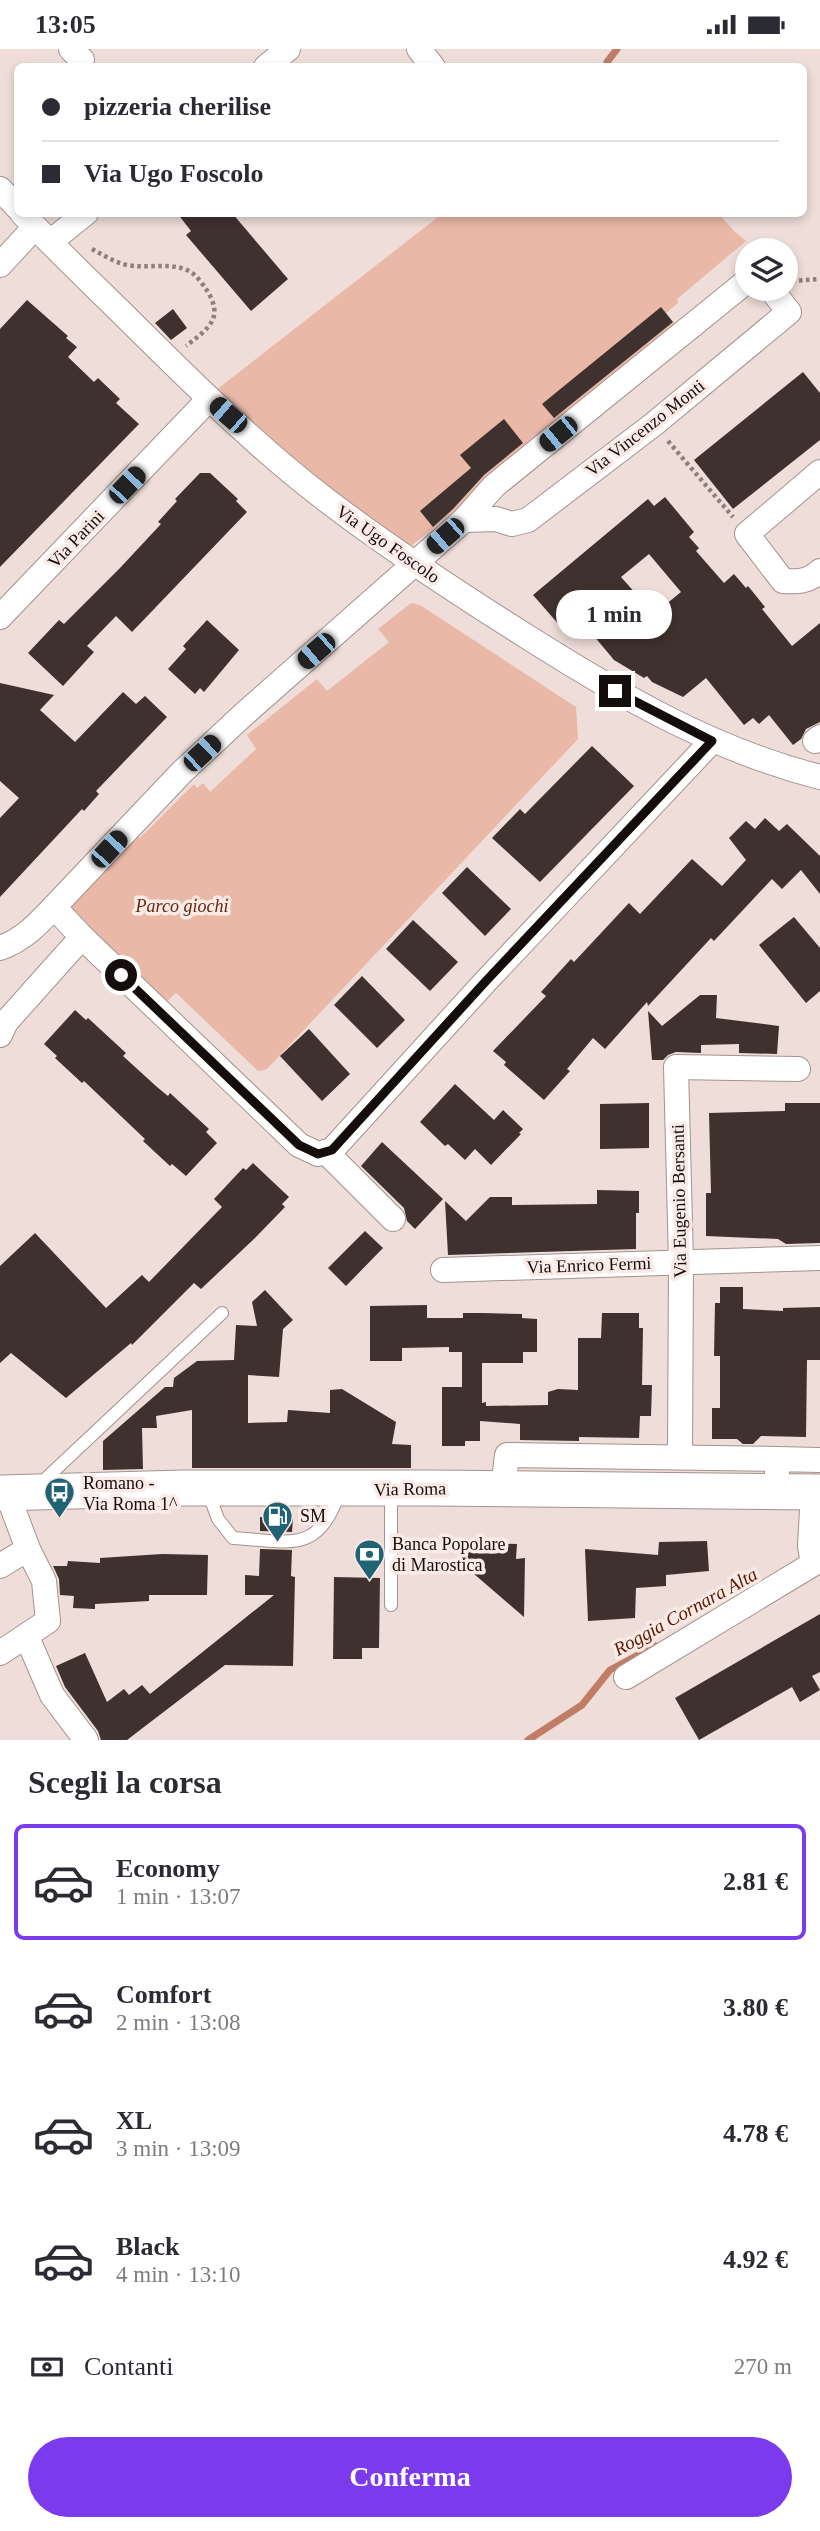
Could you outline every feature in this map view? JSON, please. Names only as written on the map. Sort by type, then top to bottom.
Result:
[{"type":"main road","name":"Via Roma","points":[[13,1492],[503,1489],[777,1475],[818,1481]]},
{"type":"street","points":[[272,63],[288,49]]},
{"type":"street","points":[[419,49],[430,63]]},
{"type":"street","points":[[0,189],[14,204]]},
{"type":"street","points":[[0,265],[52,225]]},
{"type":"street","name":"Via Ugo Foscolo","points":[[52,225],[169,359],[209,399],[302,481],[413,564],[591,677],[664,718],[712,741],[820,777]]},
{"type":"street","points":[[0,948],[13,943],[35,928],[182,772],[464,520],[495,486],[735,291]]},
{"type":"street","name":"Via Vincenzo Monti","points":[[464,520],[487,518],[512,524],[528,520],[654,424],[789,312],[780,301]]},
{"type":"street","name":"Via Parini","points":[[0,617],[209,399]]},
{"type":"street","points":[[820,472],[747,534],[783,581],[799,582],[820,571]]},
{"type":"street","points":[[495,486],[492,497],[502,520]]},
{"type":"street","points":[[54,907],[299,1145],[318,1154],[326,1152],[332,1150],[486,981],[712,741]]},
{"type":"street","points":[[0,1035],[6,1022],[82,937]]},
{"type":"street","name":"Via Eugenio Bersanti","points":[[680,1457],[681,1262],[676,1067],[798,1069]]},
{"type":"street","points":[[326,1152],[393,1219]]},
{"type":"street","name":"Via Enrico Fermi","points":[[443,1270],[820,1258]]},
{"type":"street","points":[[503,1489],[507,1455],[680,1457],[777,1475]]},
{"type":"street","points":[[626,1677],[813,1564],[810,1546],[818,1481]]},
{"type":"street","points":[[0,1653],[48,1621],[44,1581],[29,1549],[13,1492]]},
{"type":"street","points":[[0,1566],[29,1549]]},
{"type":"street","points":[[27,1637],[52,1695],[86,1740]]},
{"type":"lane","points":[[13,1492],[222,1313]]},
{"type":"lane","points":[[206,1489],[218,1518],[233,1538],[298,1542],[314,1536],[334,1512],[340,1490]]},
{"type":"lane","points":[[391,1489],[391,1605]]},
{"type":"path","points":[[52,225],[113,261],[128,265],[173,267],[188,270],[196,276],[214,304],[216,312],[204,332],[169,359]]},
{"type":"path","points":[[798,281],[820,279]]},
{"type":"path","points":[[654,424],[747,534]]},
{"type":"green space","points":[[438,217],[722,217],[742,238],[735,238],[735,250],[677,299],[678,303],[666,313],[679,330],[411,546],[406,547],[211,394]]},
{"type":"green space","name":"Parco giochi","points":[[411,603],[420,605],[576,707],[578,739],[267,1069],[258,1071],[176,993],[159,1008],[68,908],[136,836],[140,838],[194,784],[197,788],[203,783],[210,792],[256,749],[247,735],[317,679],[327,691],[389,642],[378,629]]},
{"type":"building","points":[[180,217],[235,217],[288,279],[251,311],[186,235],[191,231]]},
{"type":"building","points":[[27,300],[77,347],[68,357],[94,382],[98,378],[120,399],[116,403],[139,424],[0,567],[0,329]]},
{"type":"building","points":[[661,307],[673,322],[554,418],[542,404]]},
{"type":"building","points":[[173,309],[187,328],[171,340],[155,323]]},
{"type":"building","points":[[803,372],[820,393],[820,440],[733,509],[694,460]]},
{"type":"building","points":[[504,419],[523,443],[484,475],[433,527],[420,511],[471,468],[460,455]]},
{"type":"building","points":[[200,473],[210,473],[238,499],[236,501],[247,512],[132,632],[116,616],[87,646],[94,652],[63,686],[28,653],[59,620],[64,624],[120,568],[161,524],[158,522],[177,501],[175,499]]},
{"type":"building","points":[[665,497],[694,532],[689,537],[699,548],[696,551],[724,583],[734,574],[746,588],[748,586],[765,607],[762,609],[792,646],[820,623],[820,722],[806,729],[801,739],[793,745],[769,715],[759,724],[753,718],[744,725],[706,678],[683,697],[652,682],[647,676],[644,678],[614,660],[589,630],[578,639],[565,624],[561,627],[533,595],[648,499],[654,506]],"holes":[[[649,554],[681,592],[654,614],[621,577]]]},
{"type":"building","points":[[207,620],[239,650],[204,692],[200,688],[195,694],[168,669],[186,649],[183,646]]},
{"type":"building","points":[[0,683],[54,695],[40,710],[75,742],[123,692],[136,704],[145,696],[167,717],[96,791],[99,794],[84,811],[82,809],[0,897],[0,818],[19,798],[0,781]]},
{"type":"building","points":[[592,746],[634,786],[540,882],[492,838],[520,809],[525,814]]},
{"type":"building","points":[[765,818],[779,831],[787,824],[820,856],[820,894],[801,870],[782,889],[772,879],[714,941],[711,938],[648,1006],[647,1002],[605,1049],[593,1038],[567,1069],[570,1071],[544,1100],[504,1065],[506,1062],[493,1051],[546,996],[541,992],[571,959],[574,962],[629,903],[640,914],[692,859],[722,886],[746,860],[729,838],[746,821],[755,829]]},
{"type":"building","points":[[467,867],[511,909],[485,936],[442,893]]},
{"type":"building","points":[[794,917],[820,948],[820,991],[806,1003],[759,945]]},
{"type":"building","points":[[413,920],[458,962],[430,991],[386,949]]},
{"type":"building","points":[[362,976],[405,1020],[377,1048],[334,1005]]},
{"type":"building","points":[[700,995],[717,995],[716,1018],[779,1026],[777,1054],[739,1053],[739,1044],[701,1045],[701,1053],[676,1052],[663,1060],[652,1060],[648,1011],[662,1026]]},
{"type":"building","points":[[75,1010],[86,1020],[88,1018],[126,1053],[123,1056],[157,1087],[168,1096],[170,1093],[209,1129],[206,1132],[217,1143],[186,1176],[172,1164],[170,1166],[143,1141],[145,1139],[84,1081],[82,1083],[55,1058],[57,1056],[44,1044]]},
{"type":"building","points":[[309,1029],[350,1074],[322,1101],[280,1056]]},
{"type":"building","points":[[455,1084],[494,1120],[503,1110],[523,1129],[491,1165],[475,1149],[465,1160],[448,1144],[445,1146],[420,1122]]},
{"type":"building","points":[[649,1103],[649,1148],[600,1149],[600,1104]]},
{"type":"building","points":[[785,1103],[820,1103],[820,1243],[786,1244],[778,1239],[706,1236],[706,1193],[711,1193],[709,1113],[785,1111]]},
{"type":"building","points":[[382,1142],[443,1199],[415,1229],[407,1221],[404,1208],[361,1166]]},
{"type":"building","points":[[253,1163],[289,1197],[282,1204],[285,1207],[201,1289],[194,1283],[132,1345],[131,1343],[66,1398],[11,1353],[0,1363],[0,1266],[35,1233],[106,1308],[142,1275],[149,1282],[222,1207],[214,1199],[243,1168],[246,1170]]},
{"type":"building","points":[[597,1190],[639,1191],[636,1249],[448,1255],[445,1201],[466,1221],[490,1197],[512,1197],[512,1205],[597,1204]]},
{"type":"building","points":[[365,1231],[383,1248],[346,1286],[328,1268]]},
{"type":"building","points":[[720,1287],[743,1287],[743,1309],[783,1311],[783,1308],[820,1307],[820,1360],[807,1360],[806,1437],[761,1436],[753,1444],[743,1444],[737,1439],[712,1439],[712,1408],[720,1408],[720,1356],[714,1356],[715,1303],[720,1303]]},
{"type":"building","points":[[265,1290],[293,1320],[283,1329],[279,1377],[248,1375],[248,1423],[287,1422],[288,1410],[330,1413],[330,1390],[342,1389],[396,1422],[392,1444],[411,1445],[411,1468],[192,1468],[192,1410],[156,1416],[157,1428],[142,1428],[143,1469],[103,1470],[103,1441],[165,1387],[173,1387],[174,1378],[197,1361],[234,1360],[236,1325],[257,1326],[252,1302]]},
{"type":"building","points":[[427,1305],[427,1318],[463,1318],[463,1313],[482,1313],[522,1314],[522,1318],[537,1319],[537,1352],[523,1352],[523,1363],[482,1363],[482,1403],[486,1402],[486,1406],[548,1405],[548,1392],[558,1389],[578,1390],[578,1338],[601,1338],[602,1313],[639,1313],[639,1328],[643,1328],[642,1385],[652,1385],[651,1416],[640,1416],[639,1438],[520,1440],[520,1424],[480,1421],[480,1441],[465,1441],[465,1446],[442,1446],[442,1387],[462,1387],[462,1352],[449,1352],[449,1347],[402,1348],[402,1361],[370,1361],[370,1306]]},
{"type":"building","points":[[260,1517],[293,1518],[292,1532],[260,1531]]},
{"type":"building","points":[[707,1541],[709,1571],[666,1575],[666,1586],[636,1588],[635,1618],[588,1621],[585,1549],[658,1555],[659,1542]]},
{"type":"building","points":[[460,1543],[517,1544],[516,1559],[525,1558],[524,1617],[459,1561]]},
{"type":"building","points":[[260,1549],[292,1550],[291,1576],[295,1577],[293,1666],[225,1665],[127,1740],[101,1740],[98,1731],[65,1687],[56,1666],[85,1653],[107,1702],[124,1689],[129,1695],[142,1685],[150,1694],[274,1595],[245,1595],[245,1575],[259,1576]]},
{"type":"building","points":[[162,1554],[208,1555],[207,1595],[149,1595],[149,1601],[95,1604],[95,1609],[73,1608],[74,1596],[60,1595],[59,1579],[53,1566],[67,1566],[68,1561],[100,1563],[100,1558]]},
{"type":"building","points":[[334,1577],[380,1578],[379,1648],[362,1648],[362,1659],[333,1659]]},
{"type":"building","points":[[820,1614],[820,1672],[812,1676],[820,1690],[800,1702],[792,1687],[699,1740],[675,1698]]},
{"type":"waterway","points":[[607,62],[617,49]]},
{"type":"waterway","name":"Roggia Cornara Alta","points":[[528,1740],[582,1705],[610,1670],[655,1646]]},
{"type":"place","name":"Romano - Via Roma 1^","points":[[60,1520]]},
{"type":"place","name":"SM","points":[[277,1543]]},
{"type":"place","name":"Banca Popolare di Marostica","points":[[369,1581]]},
{"type":"route","points":[[121,975],[299,1145],[318,1154],[332,1150],[486,981],[712,741],[615,691]]}]
